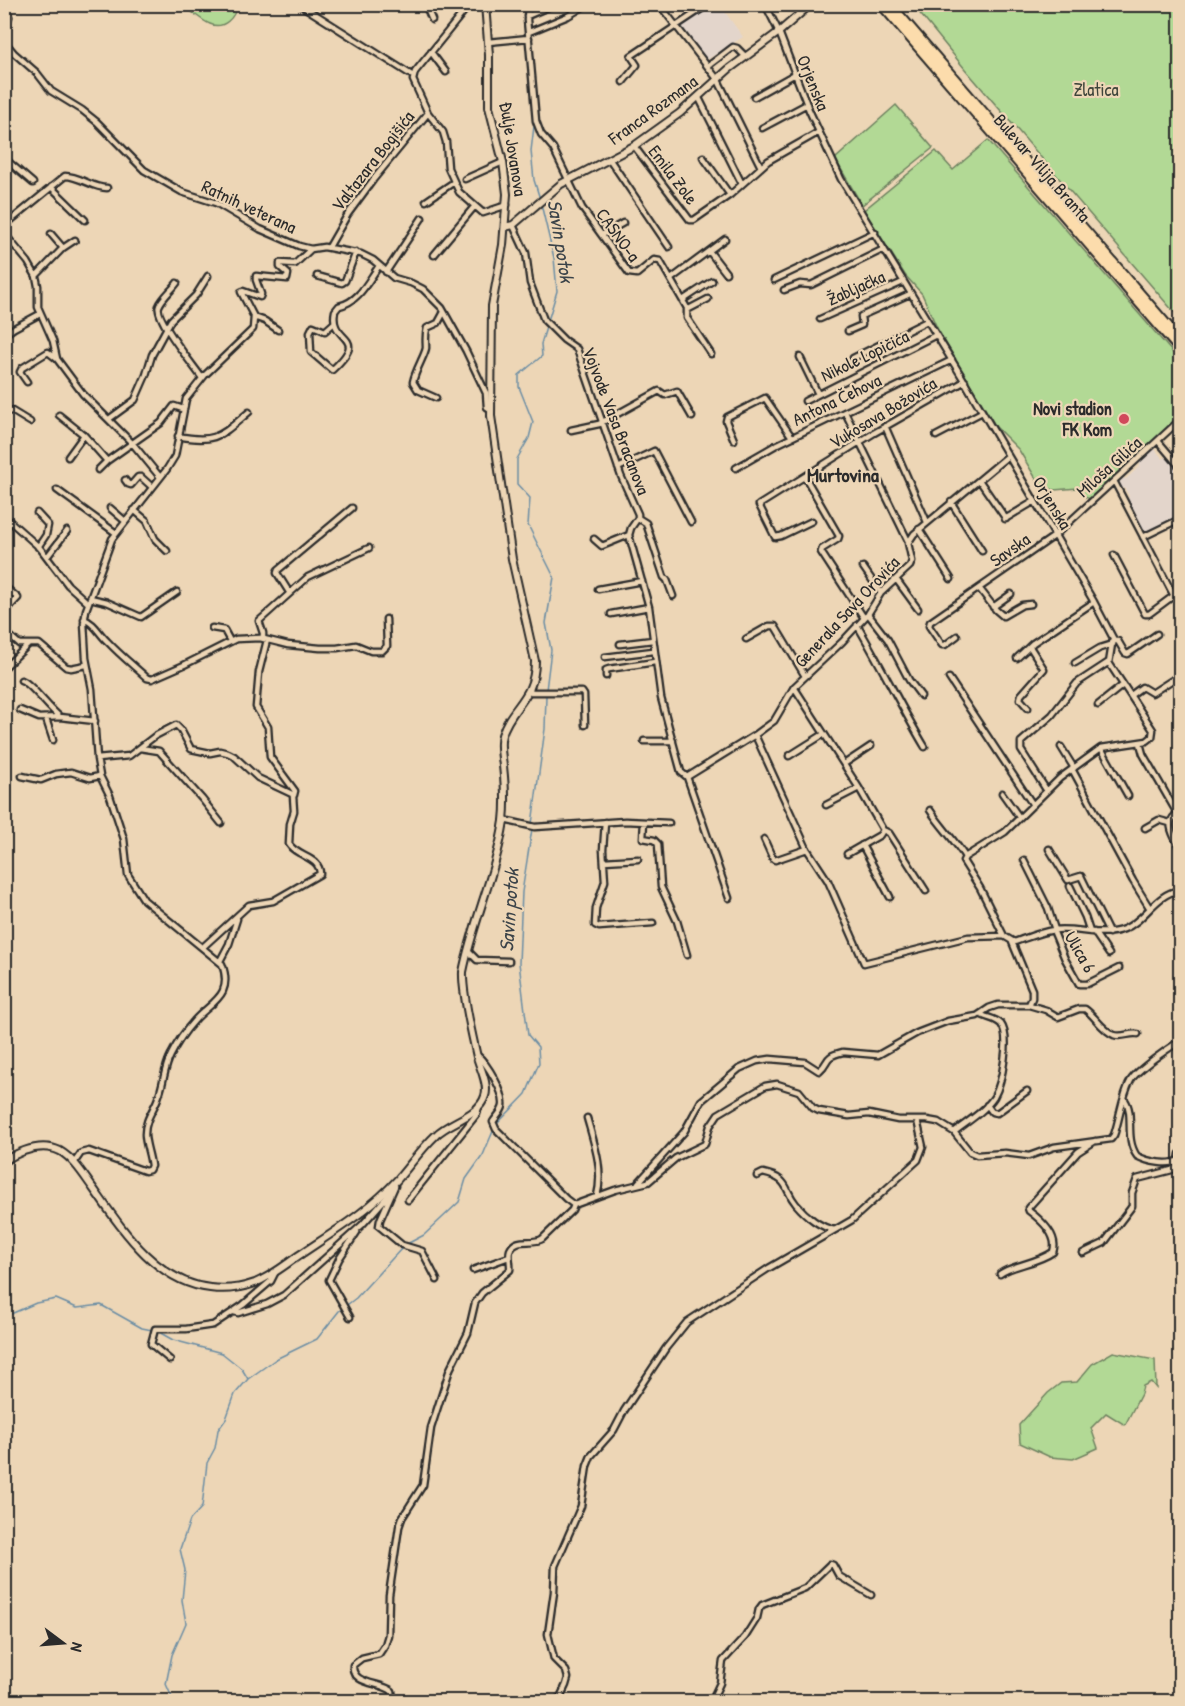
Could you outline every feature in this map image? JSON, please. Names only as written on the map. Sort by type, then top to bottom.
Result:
[{"type":"main road","name":"Bulevar Vilija Branta","points":[[881,4],[1180,350]]},
{"type":"main road","name":"Bulevar Vilija Branta","points":[[890,4],[1180,340]]},
{"type":"street","points":[[299,4],[413,76],[470,4]]},
{"type":"street","points":[[425,4],[432,20]]},
{"type":"street","name":"Đulje Jovanova","points":[[485,4],[490,114],[503,162],[507,205],[492,306],[490,409],[512,559],[535,656],[534,676],[529,692]]},
{"type":"street","name":"CASNO-a","points":[[528,4],[527,37],[537,127],[553,148],[582,208],[631,274],[637,274],[657,260],[660,261],[683,300],[687,318],[711,354]]},
{"type":"street","points":[[527,16],[555,4]]},
{"type":"street","points":[[488,42],[527,37],[588,4]]},
{"type":"street","points":[[659,4],[718,80],[761,167]]},
{"type":"street","points":[[623,82],[637,65],[632,56],[709,4]]},
{"type":"street","name":"Orjenska","points":[[765,4],[841,179],[1056,534],[1094,602],[1113,642]]},
{"type":"street","name":"Franca Rozmana","points":[[513,225],[567,181],[634,146],[699,98],[745,56],[779,32],[811,4]]},
{"type":"street","points":[[4,12],[9,17],[4,28]]},
{"type":"street","name":"Ratnih veterana","points":[[4,40],[14,53],[37,73],[51,91],[80,108],[97,122],[144,171],[182,192],[221,205],[260,229],[311,249],[320,246],[356,252],[374,260],[394,279],[423,289],[439,303],[486,393],[487,407],[490,409]]},
{"type":"street","points":[[708,66],[734,47],[745,56]]},
{"type":"street","points":[[431,52],[446,72]]},
{"type":"street","points":[[754,97],[795,74]]},
{"type":"street","name":"Valtazara Bogišića","points":[[329,247],[348,214],[428,113],[413,83],[413,76]]},
{"type":"street","points":[[699,98],[742,184]]},
{"type":"street","points":[[762,128],[807,104]]},
{"type":"street","points":[[428,113],[442,132],[446,142],[448,168],[461,195],[483,213],[507,205]]},
{"type":"street","points":[[703,157],[730,195],[761,167],[819,132]]},
{"type":"street","name":"Emila Zole","points":[[634,146],[692,220],[696,220],[730,195]]},
{"type":"street","points":[[4,158],[33,183]]},
{"type":"street","points":[[609,160],[669,247]]},
{"type":"street","points":[[465,179],[503,162]]},
{"type":"street","points":[[4,226],[69,175],[93,186],[107,188]]},
{"type":"street","points":[[426,201],[454,182]]},
{"type":"street","points":[[51,187],[85,220]]},
{"type":"street","points":[[434,255],[474,207]]},
{"type":"street","points":[[386,272],[422,218]]},
{"type":"street","points":[[602,235],[623,223]]},
{"type":"street","points":[[505,226],[513,225]]},
{"type":"street","name":"Vojvode Vasa Bracanova","points":[[513,225],[526,253],[530,283],[546,322],[564,340],[576,347],[638,518],[629,535]]},
{"type":"street","points":[[774,280],[875,232]]},
{"type":"street","points":[[4,233],[28,262],[36,276],[40,314],[53,341],[57,359]]},
{"type":"street","points":[[51,234],[63,248]]},
{"type":"street","points":[[671,279],[725,239]]},
{"type":"street","points":[[36,276],[63,248],[75,240]]},
{"type":"street","points":[[74,1163],[81,1154],[89,1151],[145,1171],[149,1170],[151,1160],[145,1136],[149,1113],[159,1097],[164,1070],[170,1056],[196,1018],[216,1002],[225,984],[225,970],[220,961],[144,900],[134,888],[128,875],[124,839],[110,796],[100,776],[97,759],[92,689],[86,665],[84,619],[109,545],[175,456],[186,399],[202,378],[252,331],[255,325],[254,317],[241,292],[260,297],[256,276],[287,279],[288,274],[280,267],[280,263],[295,264],[311,249]]},
{"type":"street","points":[[783,290],[800,284],[811,285],[884,249]]},
{"type":"street","points":[[709,251],[726,273]]},
{"type":"street","points":[[317,276],[345,282],[356,252]]},
{"type":"street","points":[[334,323],[351,348],[332,370],[311,351],[310,332],[313,326],[325,331],[334,323],[336,309],[357,297],[379,266]]},
{"type":"street","points":[[109,419],[137,396],[152,355],[171,320],[196,295],[208,276]]},
{"type":"street","points":[[683,300],[712,280]]},
{"type":"street","name":"Žabljačka","points":[[820,319],[903,282]]},
{"type":"street","points":[[177,283],[158,308],[161,320],[202,378]]},
{"type":"street","points":[[848,331],[862,325],[860,318],[863,315],[910,294]]},
{"type":"street","points":[[687,310],[708,299]]},
{"type":"street","points":[[436,398],[424,394],[412,382],[426,350],[427,328],[438,323],[444,312]]},
{"type":"street","points":[[4,335],[40,314]]},
{"type":"street","points":[[254,317],[278,330]]},
{"type":"street","points":[[854,358],[927,321]]},
{"type":"street","name":"Nikole Lopičića","points":[[805,400],[936,335]]},
{"type":"street","points":[[27,382],[20,372],[21,369],[48,352],[57,359],[83,394],[133,444],[160,477]]},
{"type":"street","points":[[800,357],[818,394]]},
{"type":"street","name":"Antona Čehova","points":[[736,468],[792,437],[952,360]]},
{"type":"street","name":"Vukosava Božovića","points":[[812,520],[775,537],[759,508],[762,502],[885,426],[965,381]]},
{"type":"street","points":[[571,430],[602,422],[660,391],[665,395],[677,391],[692,417]]},
{"type":"street","points":[[734,440],[726,421],[727,417],[765,398],[792,437]]},
{"type":"street","points":[[98,470],[107,461],[161,423],[174,406],[183,409]]},
{"type":"street","points":[[4,412],[12,411],[30,422]]},
{"type":"street","points":[[178,436],[208,440],[217,438],[249,412]]},
{"type":"street","points":[[845,412],[908,541]]},
{"type":"street","points":[[936,436],[982,412]]},
{"type":"street","points":[[59,415],[84,435],[107,461]]},
{"type":"street","name":"Miloša Gilića","points":[[1056,534],[1180,420]]},
{"type":"street","points":[[885,426],[927,522]]},
{"type":"street","points":[[68,457],[84,435]]},
{"type":"street","points":[[1158,441],[1180,467]]},
{"type":"street","points":[[618,468],[654,451],[691,522]]},
{"type":"street","name":"Generala Sava Orovića","points":[[687,777],[755,735],[776,719],[794,687],[818,666],[866,616],[881,592],[912,563],[908,541],[927,522],[1008,456]]},
{"type":"street","points":[[125,480],[128,484],[133,485],[138,477],[141,477],[152,487]]},
{"type":"street","points":[[805,477],[839,536],[820,552],[866,616],[888,640],[909,680],[921,696]]},
{"type":"street","points":[[979,480],[1005,519],[1035,501]]},
{"type":"street","points":[[1114,481],[1174,596]]},
{"type":"street","points":[[57,490],[116,533]]},
{"type":"street","points":[[951,502],[981,551]]},
{"type":"street","points":[[110,508],[125,521]]},
{"type":"street","points":[[289,592],[277,573],[278,570],[352,508]]},
{"type":"street","points":[[134,510],[147,521],[155,539],[167,551]]},
{"type":"street","points":[[37,513],[48,525],[46,535],[38,547]]},
{"type":"street","points":[[638,518],[646,523],[664,577],[673,596]]},
{"type":"street","points":[[5,519],[38,547],[68,585],[89,600],[107,602],[141,617],[177,592]]},
{"type":"street","points":[[1143,537],[1180,519]]},
{"type":"street","points":[[919,529],[951,579]]},
{"type":"street","points":[[47,557],[67,531]]},
{"type":"street","name":"Savska","points":[[957,636],[942,645],[929,626],[930,622],[1056,534]]},
{"type":"street","points":[[594,539],[602,546],[629,535],[649,607],[661,698],[681,772],[687,777],[729,898]]},
{"type":"street","points":[[203,947],[249,905],[273,901],[320,874],[316,863],[294,850],[289,844],[289,825],[294,811],[295,791],[270,757],[268,727],[256,707],[265,639],[259,621],[308,577],[369,548]]},
{"type":"street","points":[[1114,555],[1145,614],[1149,614],[1180,591]]},
{"type":"street","points":[[863,567],[881,592]]},
{"type":"street","points":[[896,579],[918,609]]},
{"type":"street","points":[[598,589],[642,581]]},
{"type":"street","points":[[4,586],[18,598],[4,613]]},
{"type":"street","name":"Savska","points":[[979,588],[993,607]]},
{"type":"street","points":[[1011,594],[993,607],[1000,614],[1004,616],[1022,605],[1031,604]]},
{"type":"street","points":[[1017,658],[1094,602]]},
{"type":"street","points":[[611,614],[649,607]]},
{"type":"street","points":[[84,619],[93,623],[108,643],[149,678],[155,678],[184,665],[230,641],[265,639],[288,645],[320,648],[356,645],[377,652],[385,650],[387,646],[386,619]]},
{"type":"street","points":[[857,625],[925,747]]},
{"type":"street","points":[[746,639],[769,626],[775,626],[805,676]]},
{"type":"street","points":[[212,628],[224,630],[230,641]]},
{"type":"street","points":[[4,631],[19,644],[39,644],[68,668],[86,665]]},
{"type":"street","points":[[1075,663],[1100,648],[1118,641],[1128,654],[1156,634]]},
{"type":"street","points":[[620,644],[653,640]]},
{"type":"street","points":[[1029,1005],[1032,990],[1012,942],[1004,936],[963,861],[965,856],[1001,835],[1047,791],[1101,748],[1140,743],[1150,739],[1153,730],[1109,662],[1113,642]]},
{"type":"street","points":[[4,668],[28,645]]},
{"type":"street","points":[[1028,708],[1020,699],[1020,695],[1044,670],[1030,647]]},
{"type":"street","points":[[605,657],[653,651]]},
{"type":"street","points":[[4,662],[12,662]]},
{"type":"street","points":[[606,676],[606,670],[609,669],[655,662]]},
{"type":"street","points":[[1047,791],[1021,750],[1021,742],[1052,715],[1077,683],[1109,662]]},
{"type":"street","points":[[1131,695],[1142,687],[1152,693],[1180,675]]},
{"type":"street","points":[[949,678],[1033,805]]},
{"type":"street","points":[[21,680],[28,682],[43,702],[60,717]]},
{"type":"street","points":[[1098,705],[1124,685]]},
{"type":"street","points":[[794,687],[859,788],[882,830],[890,833],[926,891]]},
{"type":"street","points":[[408,1200],[477,1114],[486,1091],[463,980],[468,951],[485,897],[504,820],[502,735],[506,725],[529,692],[582,692],[585,725]]},
{"type":"street","points":[[20,710],[39,718],[60,717],[95,721]]},
{"type":"street","points":[[46,719],[53,740]]},
{"type":"street","points":[[97,759],[129,756],[155,736],[176,725],[191,749],[210,753],[220,751],[228,753],[258,778],[293,796]]},
{"type":"street","points":[[789,756],[824,734]]},
{"type":"street","points":[[755,735],[807,849],[830,886],[864,963],[927,949],[955,940],[1004,936]]},
{"type":"street","points":[[644,741],[673,741]]},
{"type":"street","points":[[1140,743],[1143,754],[1179,813],[1170,823]]},
{"type":"street","points":[[843,764],[871,746]]},
{"type":"street","points":[[1061,747],[1149,907]]},
{"type":"street","points":[[140,748],[159,751],[221,823]]},
{"type":"street","points":[[1101,748],[1128,796]]},
{"type":"street","points":[[22,776],[41,780],[56,774],[71,772],[90,778],[100,776]]},
{"type":"street","points":[[826,805],[859,788]]},
{"type":"street","points":[[1002,793],[1019,817]]},
{"type":"street","points":[[930,810],[965,856]]},
{"type":"street","points":[[504,820],[535,826],[605,822],[669,823]]},
{"type":"street","points":[[1145,828],[1159,820],[1170,823]]},
{"type":"street","points":[[605,822],[605,882],[595,912],[596,927],[653,923]]},
{"type":"street","points":[[644,822],[643,838],[658,843],[661,886],[677,921],[687,955]]},
{"type":"street","points":[[1170,823],[1172,833],[1180,848]]},
{"type":"street","points":[[848,854],[880,835],[882,830]]},
{"type":"street","points":[[764,839],[775,860],[807,849]]},
{"type":"street","points":[[862,845],[890,897]]},
{"type":"street","points":[[1050,849],[1068,880],[1082,876],[1109,933]]},
{"type":"street","points":[[604,861],[638,859]]},
{"type":"street","points":[[1024,860],[1048,908],[1054,930]]},
{"type":"street","points":[[1070,886],[1092,932],[1109,954]]},
{"type":"street","points":[[1012,942],[1054,930],[1109,933],[1130,926],[1149,907],[1166,895],[1180,890]]},
{"type":"street","points":[[220,961],[229,944],[238,917]]},
{"type":"street","name":"Ulica 6","points":[[1054,930],[1062,953],[1079,984],[1087,984],[1119,968]]},
{"type":"street","points":[[468,951],[477,960],[509,961]]},
{"type":"street","points":[[638,1183],[684,1132],[697,1107],[706,1096],[732,1073],[762,1059],[805,1062],[819,1071],[825,1060],[838,1053],[878,1055],[934,1026],[980,1014],[994,1006],[1006,1004],[1029,1005],[1046,1010],[1058,1017],[1085,1009],[1113,1034],[1138,1034]]},
{"type":"street","points":[[954,1132],[987,1105],[994,1096],[999,1083],[1007,1043],[1005,1033],[999,1023],[980,1014]]},
{"type":"street","points":[[393,1701],[392,1691],[363,1681],[356,1676],[352,1665],[362,1658],[379,1654],[385,1645],[388,1635],[389,1595],[399,1527],[402,1518],[423,1485],[431,1428],[450,1369],[465,1341],[476,1303],[487,1288],[510,1270],[510,1250],[518,1242],[538,1242],[572,1210],[574,1205],[638,1183],[648,1182],[676,1158],[705,1144],[710,1126],[718,1114],[770,1084],[783,1085],[800,1092],[813,1108],[819,1111],[849,1116],[869,1114],[898,1120],[938,1122],[954,1132],[970,1152],[979,1156],[1005,1153],[1029,1156],[1054,1147],[1107,1141],[1114,1135],[1129,1085],[1137,1073],[1180,1041]]},
{"type":"street","points":[[477,1055],[494,1080],[502,1100],[503,1107],[494,1120],[495,1128],[574,1205]]},
{"type":"street","points":[[987,1105],[992,1112],[997,1113],[1027,1091]]},
{"type":"street","points":[[1125,1100],[1128,1105],[1130,1137],[1135,1153],[1140,1158],[1153,1161],[1176,1162]]},
{"type":"street","points":[[4,1161],[28,1149],[47,1147],[61,1152],[74,1163],[136,1246],[156,1263],[182,1279],[200,1286],[223,1289],[246,1286],[274,1273],[359,1215],[394,1182],[438,1132],[479,1106]]},
{"type":"street","points":[[587,1118],[596,1151],[600,1179],[597,1196]]},
{"type":"street","points":[[558,1701],[568,1678],[566,1671],[554,1659],[548,1634],[555,1566],[581,1506],[587,1466],[591,1456],[614,1430],[666,1348],[687,1322],[769,1268],[865,1211],[920,1158],[923,1147],[917,1120]]},
{"type":"street","points":[[1000,1274],[1033,1263],[1053,1252],[1054,1246],[1046,1225],[1028,1208],[1078,1152],[1095,1141]]},
{"type":"street","points":[[1083,1253],[1104,1243],[1130,1209],[1137,1179],[1172,1170],[1176,1167],[1180,1154]]},
{"type":"street","points":[[757,1176],[763,1173],[784,1182],[797,1204],[822,1227],[836,1230]]},
{"type":"street","points":[[234,1312],[238,1313],[267,1304],[284,1295],[363,1224],[386,1198],[394,1182]]},
{"type":"street","points":[[394,1182],[394,1192],[379,1224],[404,1246],[423,1252],[437,1280]]},
{"type":"street","points":[[350,1317],[329,1283],[339,1259],[363,1224]]},
{"type":"street","points":[[473,1270],[509,1257]]},
{"type":"street","points":[[170,1360],[152,1345],[154,1331],[158,1328],[186,1329],[213,1325],[234,1312],[271,1281],[274,1273]]},
{"type":"street","points":[[711,1701],[720,1683],[723,1660],[745,1637],[762,1605],[805,1588],[830,1564],[838,1576],[871,1596]]},
{"type":"shaded area","points":[[720,5],[743,37],[705,61],[679,25],[702,9],[704,12]]},
{"type":"shaded area","points":[[1154,448],[1163,459],[1168,456],[1180,472],[1180,516],[1146,532],[1127,500],[1129,496],[1119,483],[1122,478],[1126,479],[1140,466],[1140,461]]},
{"type":"green space","points":[[237,4],[234,14],[220,25],[210,24],[182,5]]},
{"type":"green space","name":"Zlatica","points":[[913,5],[1180,5],[1180,319],[965,69]]},
{"type":"green space","points":[[896,105],[933,148],[862,205],[835,159]]},
{"type":"green space","points":[[988,140],[1180,361],[1180,417],[1090,499],[1085,497],[1078,488],[1054,490],[1043,487],[1038,482],[1019,450],[996,427],[938,330],[922,294],[905,275],[864,210],[936,151],[953,170]]},
{"type":"green space","points":[[1113,1352],[1155,1360],[1156,1388],[1151,1382],[1143,1386],[1125,1425],[1106,1413],[1091,1428],[1098,1448],[1073,1459],[1050,1457],[1020,1443],[1019,1425],[1048,1393],[1061,1383],[1077,1382],[1092,1364]]},
{"type":"waterway","name":"Savin potok","points":[[524,4],[525,36]]},
{"type":"waterway","name":"Savin potok","points":[[526,40],[534,126],[531,151],[534,180],[540,199]]},
{"type":"waterway","name":"Savin potok","points":[[541,204],[554,258],[557,291],[541,344],[542,356],[519,375],[519,387],[533,422],[529,438],[517,459],[517,484],[530,498],[528,525],[554,577],[546,623],[551,650],[546,690]]},
{"type":"waterway","name":"Savin potok","points":[[532,824],[545,729],[546,695]]},
{"type":"waterway","name":"Savin potok","points":[[496,1125],[526,1094],[539,1063],[538,1047],[528,1035],[519,963],[522,892],[532,829]]},
{"type":"waterway","name":"Savin potok","points":[[405,1245],[424,1235],[459,1202],[466,1179],[483,1155],[494,1129]]},
{"type":"waterway","name":"Savin potok","points":[[174,1702],[166,1684],[172,1655],[186,1623],[182,1600],[185,1570],[180,1549],[190,1520],[202,1507],[207,1463],[215,1448],[218,1430],[226,1419],[235,1394],[248,1379],[276,1359],[317,1339],[339,1311],[356,1298],[402,1248]]},
{"type":"waterway","points":[[4,1317],[36,1303],[56,1299],[77,1308],[101,1305],[142,1328],[157,1331],[173,1340],[222,1353],[242,1369],[248,1379]]},
{"type":"place","name":"Novi stadion FK Kom","points":[[1124,419]]},
{"type":"district","name":"Murtovina","points":[[843,475]]}]
